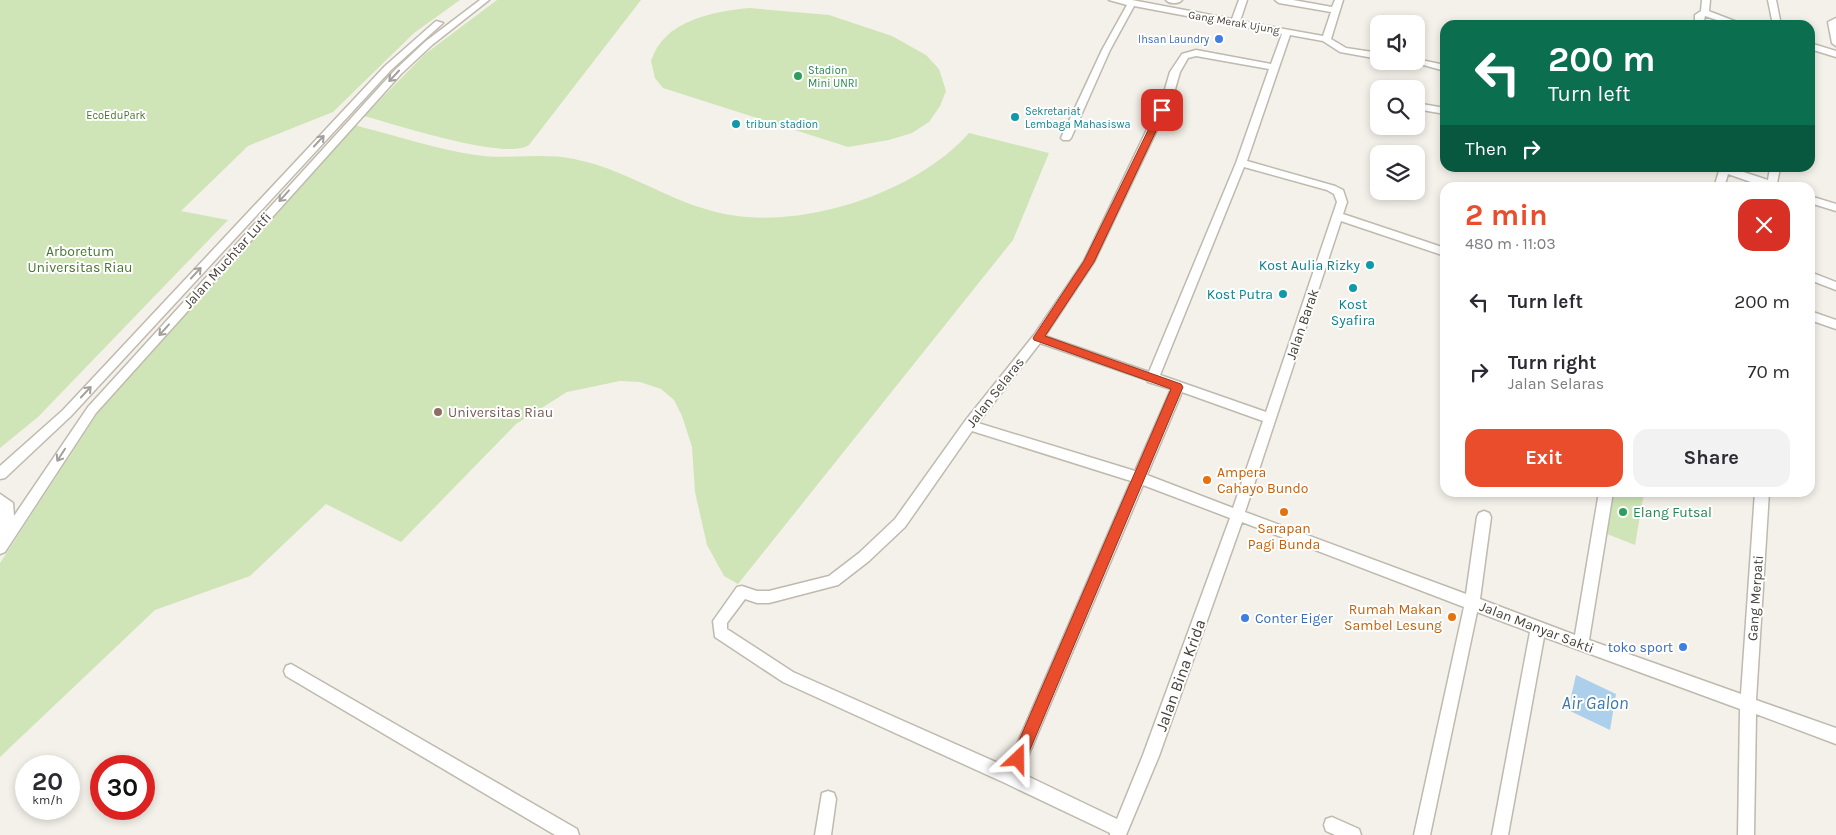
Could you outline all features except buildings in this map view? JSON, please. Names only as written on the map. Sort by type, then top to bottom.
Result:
[{"type":"street","name":"Jalan Muchtar Lutfi","points":[[0,474],[67,413],[388,68],[422,36],[471,0]]},
{"type":"street","name":"Jalan Muchtar Lutfi","points":[[0,548],[81,425],[98,403],[398,72],[436,36],[485,0]]},
{"type":"street","name":"Gang Merak Ujung","points":[[1113,0],[1161,4],[1235,22],[1326,39],[1331,45],[1340,49],[1370,54]]},
{"type":"street","points":[[1170,0],[1178,0]]},
{"type":"street","points":[[1235,22],[1243,0]]},
{"type":"street","points":[[1279,0],[1336,10]]},
{"type":"street","points":[[1326,39],[1339,0]]},
{"type":"street","points":[[1705,12],[1706,0]]},
{"type":"street","points":[[1772,0],[1775,20]]},
{"type":"street","points":[[1066,138],[1106,50],[1132,3]]},
{"type":"street","points":[[1699,20],[1699,14],[1705,12],[1727,20]]},
{"type":"street","points":[[1836,20],[1832,22],[1836,43]]},
{"type":"street","points":[[1152,379],[1241,163],[1276,68],[1287,32]]},
{"type":"street","points":[[1815,48],[1836,54]]},
{"type":"street","name":"Jalan Selaras","points":[[1011,777],[824,695],[788,677],[737,645],[720,632],[718,627],[724,613],[742,592],[757,597],[769,597],[833,581],[864,557],[900,523],[969,426],[1038,338],[1089,262],[1168,96],[1175,72],[1182,59],[1196,53],[1276,68]]},
{"type":"street","points":[[1425,64],[1440,67]]},
{"type":"street","points":[[1425,108],[1440,110]]},
{"type":"street","name":"Jalan Barak","points":[[1238,514],[1342,202],[1339,192],[1241,163]]},
{"type":"street","points":[[1736,172],[1764,182]]},
{"type":"street","points":[[1815,201],[1836,208]]},
{"type":"street","points":[[1338,216],[1440,250]]},
{"type":"street","points":[[1815,278],[1836,286]]},
{"type":"street","points":[[1815,317],[1836,325]]},
{"type":"street","points":[[1038,338],[1152,379],[1270,418]]},
{"type":"street","points":[[1119,832],[1011,777],[1137,477],[1178,387]]},
{"type":"street","name":"Jalan Manyar Sakti","points":[[969,426],[1137,477],[1581,644],[1836,736]]},
{"type":"street","points":[[1581,644],[1605,497]]},
{"type":"street","name":"Gang Merpati","points":[[1746,835],[1748,704],[1762,497]]},
{"type":"street","points":[[0,500],[8,507],[9,513],[0,536]]},
{"type":"street","name":"Jalan Bina Krida","points":[[1119,832],[1150,756],[1238,514]]},
{"type":"street","points":[[1422,835],[1472,602],[1484,517]]},
{"type":"street","points":[[1500,835],[1538,628]]},
{"type":"street","points":[[291,671],[572,835]]},
{"type":"street","points":[[824,835],[828,799]]},
{"type":"street","points":[[1332,825],[1353,835]]},
{"type":"green space","name":"EcoEduPark","points":[[0,0],[460,0],[414,33],[333,112],[248,146],[181,211],[228,220],[38,417],[0,448]]},
{"type":"green space","points":[[497,0],[641,0],[529,145],[517,149],[475,145],[449,140],[364,116],[425,54]]},
{"type":"green space","name":"Stadion Mini UNRI","points":[[749,8],[829,15],[892,36],[926,55],[939,69],[946,91],[940,106],[929,122],[912,133],[889,140],[848,147],[663,88],[655,78],[651,61],[657,47],[667,36],[678,27],[705,16]]},
{"type":"green space","points":[[354,125],[430,146],[476,155],[500,157],[549,156],[592,163],[677,199],[712,211],[744,217],[779,217],[814,213],[850,204],[885,191],[917,175],[945,155],[969,133],[1049,153],[1013,240],[738,584],[724,576],[707,545],[695,492],[692,447],[682,416],[674,400],[661,389],[640,382],[620,381],[567,392],[516,424],[401,542],[326,504],[250,576],[155,610],[0,757],[0,563],[99,411]]},
{"type":"green space","name":"Elang Futsal","points":[[1607,497],[1643,497],[1635,545],[1602,532]]},
{"type":"water","name":"Air Galon","points":[[1576,675],[1616,694],[1610,730],[1568,710]]},
{"type":"place","name":"Ihsan Laundry","points":[[1219,39]]},
{"type":"place","name":"Stadion Mini UNRI","points":[[798,76]]},
{"type":"place","name":"Sekretariat Lembaga Mahasiswa","points":[[1015,117]]},
{"type":"place","name":"tribun stadion","points":[[736,124]]},
{"type":"place","name":"Kost Aulia Rizky","points":[[1370,265]]},
{"type":"place","name":"Kost Syafira","points":[[1353,288]]},
{"type":"place","name":"Kost Putra","points":[[1283,294]]},
{"type":"place","name":"Universitas Riau","points":[[438,412]]},
{"type":"place","name":"Ampera Cahayo Bundo","points":[[1207,480]]},
{"type":"place","name":"Sarapan Pagi Bunda","points":[[1284,512]]},
{"type":"place","name":"Elang Futsal","points":[[1623,512]]},
{"type":"place","name":"Rumah Makan Sambel Lesung","points":[[1452,617]]},
{"type":"place","name":"Conter Eiger","points":[[1245,618]]},
{"type":"place","name":"toko sport","points":[[1683,647]]},
{"type":"route","points":[[1018,759],[1137,477],[1152,448],[1178,387],[1038,338],[1089,262],[1162,110]]},
{"type":"park label","name":"Arboretum Universitas Riau","points":[[80,260]]}]
